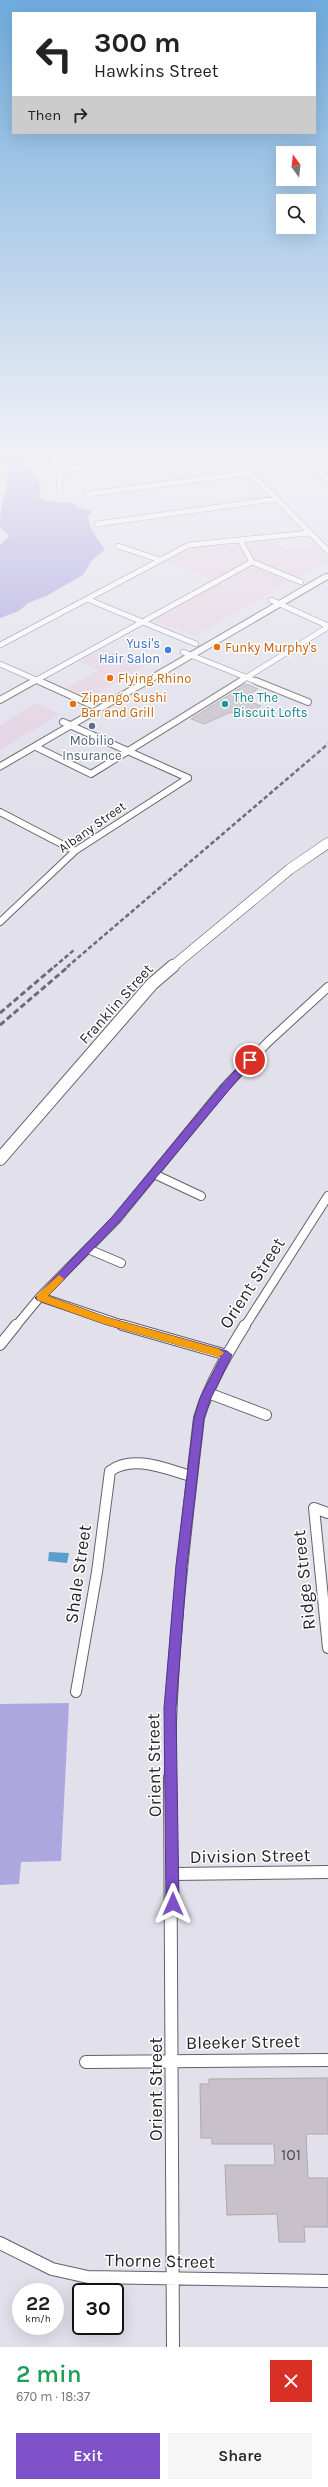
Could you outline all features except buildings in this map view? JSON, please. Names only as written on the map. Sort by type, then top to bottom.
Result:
[{"type":"main road","points":[[0,757],[63,722],[328,567]]},
{"type":"main road","points":[[0,767],[328,576]]},
{"type":"main road","name":"Franklin Street","points":[[0,1159],[152,984],[290,869],[328,843]]},
{"type":"street","points":[[0,645],[152,565]]},
{"type":"street","points":[[0,700],[247,565]]},
{"type":"street","points":[[258,565],[302,582]]},
{"type":"street","points":[[87,600],[196,644]]},
{"type":"street","points":[[271,600],[328,626]]},
{"type":"street","points":[[36,747],[91,774],[247,678],[328,626]]},
{"type":"street","points":[[183,652],[308,702]]},
{"type":"street","points":[[0,664],[92,705]]},
{"type":"street","points":[[63,722],[128,751]]},
{"type":"street","name":"Albany Street","points":[[0,922],[75,851],[188,778],[128,751]]},
{"type":"street","points":[[0,812],[75,851]]},
{"type":"street","points":[[0,1345],[40,1298],[88,1249],[154,1174],[224,1088],[268,1042],[328,987]]},
{"type":"street","points":[[154,1174],[201,1196]]},
{"type":"street","name":"Orient Street","points":[[173,2347],[173,2061],[170,1708],[191,1476],[199,1418],[208,1393],[227,1355],[328,1196]]},
{"type":"street","points":[[88,1249],[121,1262]]},
{"type":"street","points":[[40,1298],[104,1320],[227,1355]]},
{"type":"street","points":[[208,1393],[266,1415]]},
{"type":"street","name":"Shale Street","points":[[76,1692],[97,1572],[108,1477],[112,1468],[119,1464],[131,1462],[191,1476]]},
{"type":"street","name":"Ridge Street","points":[[328,1513],[314,1508],[328,1648]]},
{"type":"street","name":"Division Street","points":[[172,1874],[328,1872]]},
{"type":"street","name":"Bleeker Street","points":[[86,2062],[328,2060]]},
{"type":"street","name":"Thorne Street","points":[[0,2242],[60,2272],[89,2277],[128,2279],[172,2277],[273,2282],[328,2281]]},
{"type":"shaded area","points":[[0,565],[89,565],[83,575],[46,596],[28,603],[19,611],[0,618]]},
{"type":"shaded area","points":[[175,565],[320,565],[195,636],[152,621],[220,583]]},
{"type":"shaded area","points":[[103,649],[126,658],[137,654],[154,660],[90,698],[65,688],[99,670],[79,662]]},
{"type":"shaded area","points":[[36,703],[60,714],[0,750],[0,725]]},
{"type":"shaded area","points":[[69,1703],[61,1861],[21,1862],[19,1884],[0,1885],[0,1704]]},
{"type":"water","points":[[49,1552],[69,1553],[67,1563],[48,1561]]},
{"type":"railway","points":[[67,967],[328,744]]},
{"type":"railway","points":[[54,967],[74,950]]},
{"type":"railway","points":[[0,1013],[55,966]]},
{"type":"railway","points":[[0,1025],[69,966]]},
{"type":"slow traffic","points":[[59,1279],[40,1298],[104,1320],[219,1353]]},
{"type":"place","name":"Funky Murphy's","points":[[217,647]]},
{"type":"place","name":"Yusi's Hair Salon","points":[[168,650]]},
{"type":"place","name":"Flying Rhino","points":[[110,678]]},
{"type":"place","name":"Zipango Sushi Bar and Grill","points":[[73,704]]},
{"type":"place","name":"The The Biscuit Lofts","points":[[225,704]]},
{"type":"place","name":"Mobilio Insurance","points":[[92,726]]},
{"type":"route","points":[[173,1904],[170,1708],[182,1565],[191,1476],[199,1418],[206,1398],[227,1355],[104,1320],[40,1298],[116,1220],[194,1127],[224,1088],[250,1060]]}]
